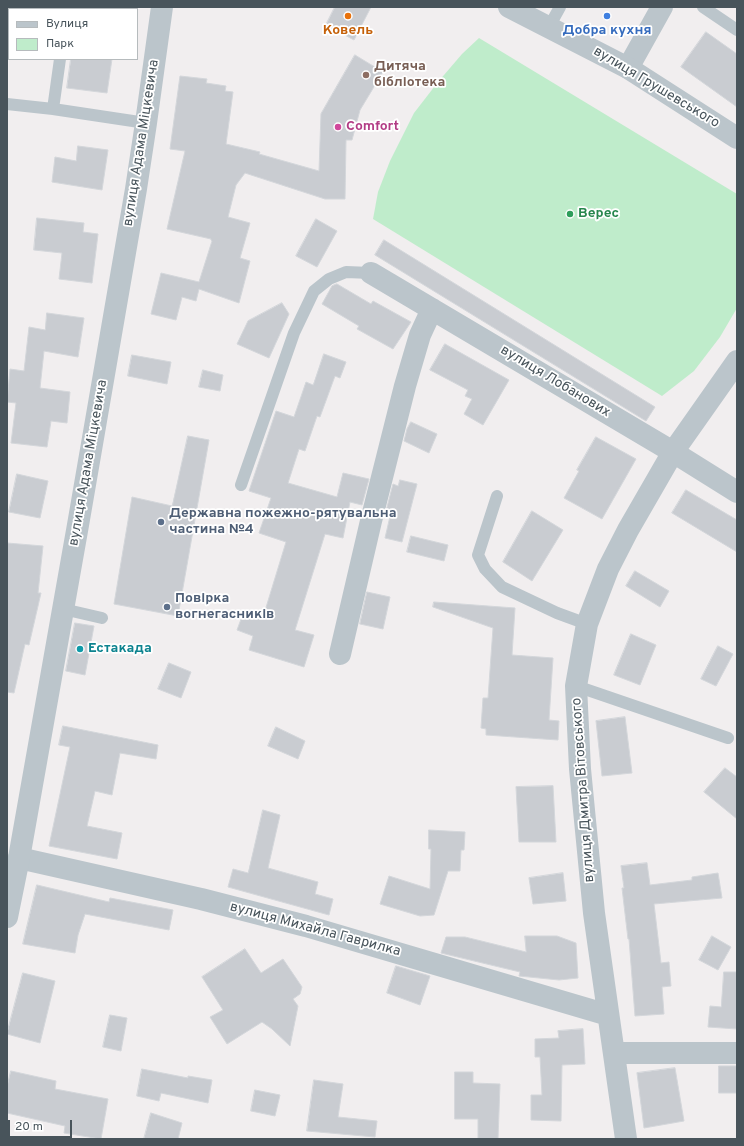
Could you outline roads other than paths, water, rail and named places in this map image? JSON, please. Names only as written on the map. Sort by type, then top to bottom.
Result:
[{"type":"street","name":"вулиця Адама Міцкевича","points":[[7,917],[19,858],[63,610],[133,205],[162,7]]},
{"type":"street","name":"вулиця Грушевського","points":[[509,7],[628,68],[737,138]]},
{"type":"street","points":[[628,68],[662,7]]},
{"type":"street","name":"вулиця Лобанових","points":[[371,273],[673,452],[737,492]]},
{"type":"street","points":[[340,654],[371,521],[405,386],[420,335],[432,309]]},
{"type":"street","name":"вулиця Дмитра Вітовського","points":[[626,1139],[594,913],[580,769],[576,686],[587,624],[608,569],[628,530],[673,452],[737,361]]},
{"type":"street","name":"вулиця Михайла Гаврилка","points":[[19,858],[202,899],[306,926],[608,1015]]},
{"type":"street","points":[[614,1053],[737,1054]]},
{"type":"lane","points":[[549,28],[560,7]]},
{"type":"lane","points":[[703,7],[737,30]]},
{"type":"lane","points":[[53,109],[60,60]]},
{"type":"lane","points":[[7,104],[53,109],[146,123]]},
{"type":"lane","points":[[241,484],[294,333],[314,291],[329,279],[346,272],[371,273]]},
{"type":"lane","points":[[497,496],[478,555],[485,569],[502,587],[557,613],[587,624]]},
{"type":"lane","points":[[63,610],[102,618]]},
{"type":"lane","points":[[576,686],[728,738]]},
{"type":"place","name":"Ковель","points":[[348,16]]},
{"type":"place","name":"Добра кухня","points":[[607,16]]},
{"type":"place","name":"Дитяча бібліотека","points":[[366,75]]},
{"type":"place","name":"Comfort","points":[[338,127]]},
{"type":"place","name":"Верес","points":[[570,214]]},
{"type":"place","name":"Державна пожежно-рятувальна частина №4","points":[[161,522]]},
{"type":"place","name":"Повірка вогнегасників","points":[[167,607]]},
{"type":"place","name":"Естакада","points":[[80,649]]}]
